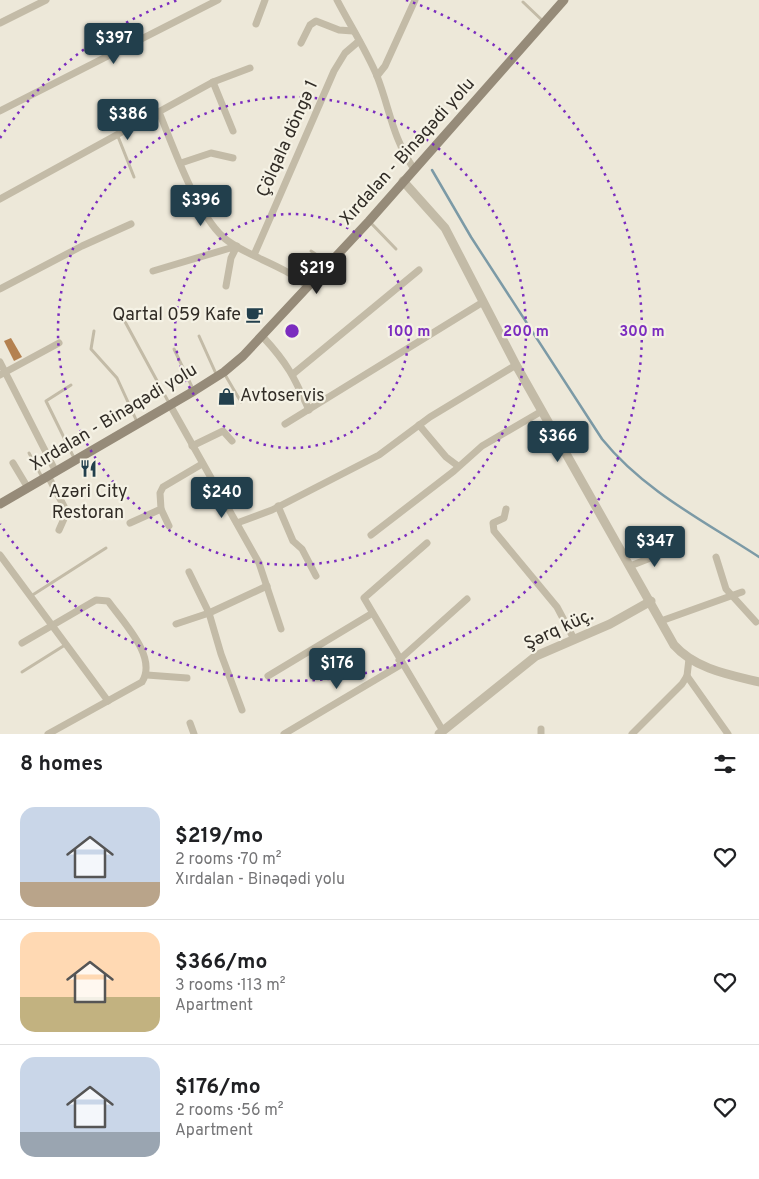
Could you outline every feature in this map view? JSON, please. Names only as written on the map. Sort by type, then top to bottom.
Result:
[{"type":"main road","name":"Xırdalan - Binəqədi yolu","points":[[0,504],[194,391],[220,374],[263,337],[369,221],[564,0]]},
{"type":"street","points":[[0,23],[46,0]]},
{"type":"street","points":[[0,111],[218,0]]},
{"type":"street","points":[[256,24],[265,0]]},
{"type":"street","points":[[337,0],[377,76],[388,117],[403,150],[414,168]]},
{"type":"street","points":[[377,76],[385,66],[414,0]]},
{"type":"street","points":[[301,42],[310,25],[316,21],[339,30],[354,31]]},
{"type":"street","name":"Çölqala döngə 1","points":[[254,255],[334,71],[345,53],[359,41]]},
{"type":"street","points":[[0,199],[213,82],[250,68]]},
{"type":"street","points":[[213,82],[233,131]]},
{"type":"street","points":[[159,112],[180,162],[211,223],[219,234],[237,246],[284,269],[308,287]]},
{"type":"street","points":[[180,162],[211,154],[233,158]]},
{"type":"street","points":[[403,181],[445,228],[516,365],[651,601],[674,645],[689,659],[759,682]]},
{"type":"street","points":[[0,289],[73,250],[131,224]]},
{"type":"street","points":[[153,271],[237,246]]},
{"type":"street","points":[[226,286],[231,258],[237,246]]},
{"type":"street","points":[[293,374],[419,270]]},
{"type":"street","points":[[285,424],[483,302]]},
{"type":"street","points":[[263,337],[282,358],[293,374],[309,410]]},
{"type":"street","points":[[2,373],[59,343]]},
{"type":"street","points":[[0,362],[2,373],[67,512],[59,530]]},
{"type":"street","points":[[237,522],[278,506],[379,455],[419,425],[516,365]]},
{"type":"street","points":[[170,405],[259,563],[281,629]]},
{"type":"street","points":[[371,535],[450,475],[482,446],[542,411]]},
{"type":"street","points":[[419,425],[446,457],[458,466]]},
{"type":"street","points":[[192,446],[223,431],[232,441]]},
{"type":"street","points":[[13,463],[28,488]]},
{"type":"street","points":[[168,526],[161,509],[160,494],[163,487],[202,464]]},
{"type":"street","points":[[278,506],[293,540],[302,549],[316,576]]},
{"type":"street","points":[[130,523],[161,509]]},
{"type":"street","points":[[506,509],[504,518],[494,523],[494,531],[557,607],[574,639]]},
{"type":"street","points":[[427,542],[364,598],[371,614],[441,732]]},
{"type":"street","points":[[630,566],[671,550]]},
{"type":"street","points":[[0,555],[108,701]]},
{"type":"street","points":[[716,557],[726,589],[756,622]]},
{"type":"street","points":[[189,572],[209,613],[220,654],[242,710]]},
{"type":"street","points":[[176,624],[209,613],[267,586]]},
{"type":"street","points":[[661,621],[742,592]]},
{"type":"street","points":[[22,643],[96,600],[108,601],[146,655],[147,675],[142,682],[48,734]]},
{"type":"street","points":[[284,734],[401,662],[467,600]]},
{"type":"street","name":"Şərq küç.","points":[[441,732],[528,661],[546,650],[610,624],[651,601]]},
{"type":"street","points":[[268,676],[371,614]]},
{"type":"street","points":[[632,734],[675,693],[687,676],[689,659]]},
{"type":"street","points":[[147,675],[187,678]]},
{"type":"street","points":[[687,676],[728,734]]},
{"type":"street","points":[[190,723],[194,734]]},
{"type":"lane","points":[[523,2],[545,22]]},
{"type":"lane","points":[[117,134],[134,177]]},
{"type":"lane","points":[[369,221],[396,249]]},
{"type":"lane","points":[[311,251],[329,264]]},
{"type":"lane","points":[[123,318],[170,405]]},
{"type":"lane","points":[[94,332],[91,349],[117,378],[138,424]]},
{"type":"lane","points":[[199,336],[220,374],[242,402]]},
{"type":"lane","points":[[174,349],[194,391]]},
{"type":"lane","points":[[71,385],[46,401],[75,461]]},
{"type":"lane","points":[[29,453],[49,476]]},
{"type":"lane","points":[[30,596],[106,548]]},
{"type":"lane","points":[[22,672],[66,645]]},
{"type":"building","points":[[11,338],[22,357],[14,361],[4,341]]},
{"type":"waterway","points":[[432,170],[471,237],[602,439],[619,458],[656,490],[696,518],[759,557]]},
{"type":"place","name":"Qartal 059 Kafe","points":[[255,315]]},
{"type":"place","name":"Avtoservis","points":[[226,396]]},
{"type":"place","name":"Azəri City Restoran","points":[[88,469]]}]
